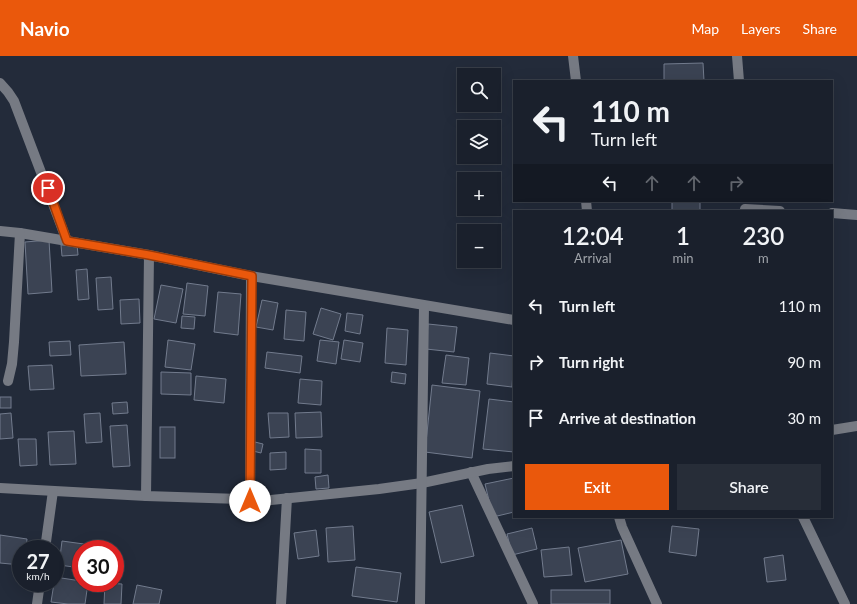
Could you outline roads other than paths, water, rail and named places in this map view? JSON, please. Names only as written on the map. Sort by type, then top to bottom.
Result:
[{"type":"street","points":[[573,56],[576,80]]},
{"type":"street","points":[[737,56],[739,80]]},
{"type":"street","points":[[0,83],[14,101],[67,241]]},
{"type":"street","points":[[745,207],[771,210]]},
{"type":"street","points":[[833,214],[857,215]]},
{"type":"street","points":[[0,231],[20,233],[149,255],[252,276],[513,320]]},
{"type":"street","points":[[8,381],[13,349],[20,233]]},
{"type":"street","points":[[146,496],[149,255]]},
{"type":"street","points":[[250,501],[252,276]]},
{"type":"street","points":[[420,604],[424,306]]},
{"type":"street","points":[[833,430],[857,426]]},
{"type":"street","points":[[0,488],[250,501],[380,489],[422,483],[471,472],[513,466]]},
{"type":"street","points":[[471,472],[533,604]]},
{"type":"street","points":[[46,540],[53,491]]},
{"type":"street","points":[[281,604],[287,498]]},
{"type":"street","points":[[619,518],[657,604]]},
{"type":"street","points":[[803,518],[845,604]]},
{"type":"street","points":[[37,604],[39,592]]}]
